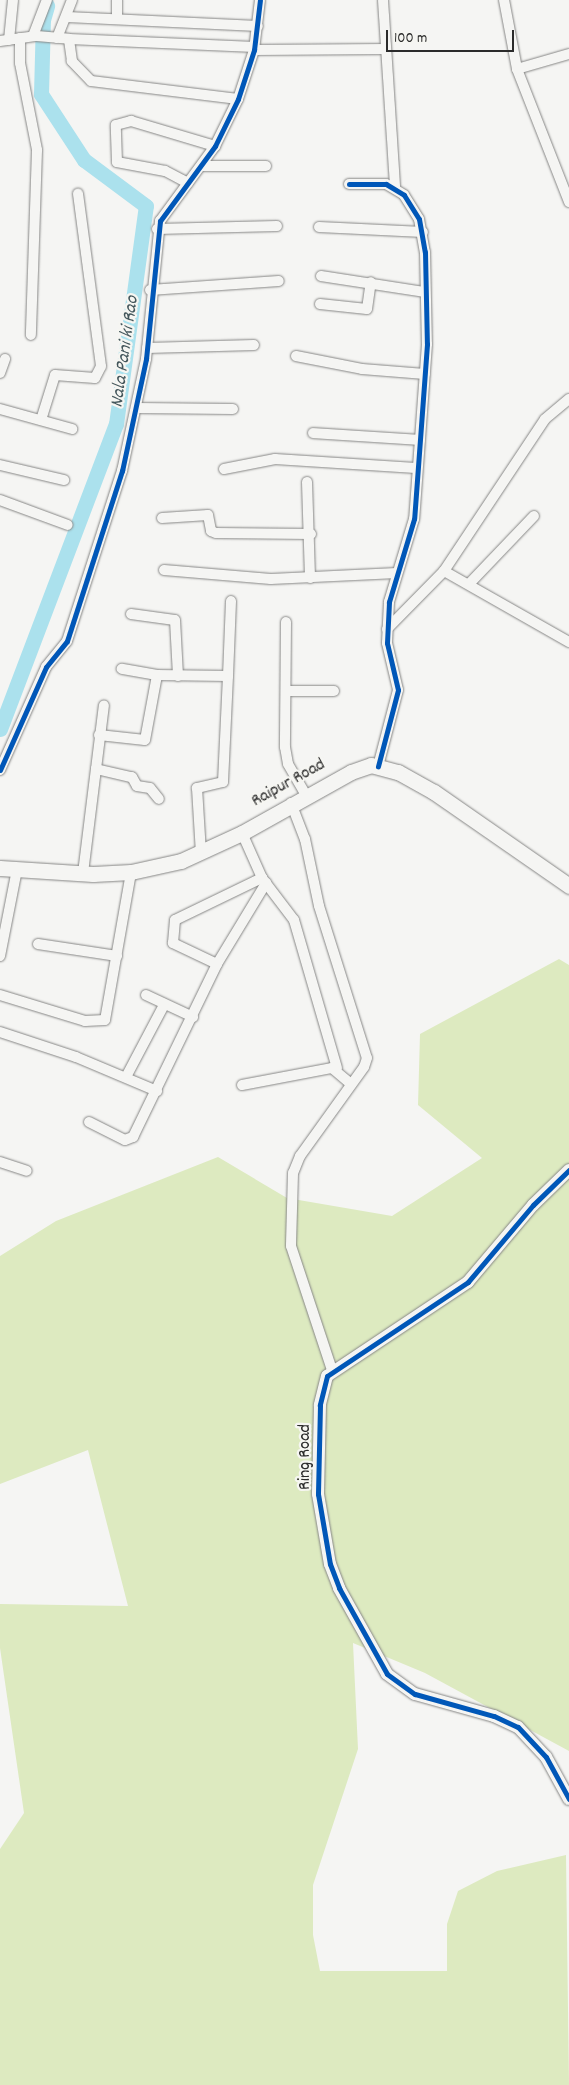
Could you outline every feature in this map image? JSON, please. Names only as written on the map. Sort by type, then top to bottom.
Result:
[{"type":"main road","name":"Raipur Road","points":[[0,868],[83,873],[131,872],[201,854],[356,769],[378,766],[398,772],[434,792],[569,886]]},
{"type":"street","points":[[13,0],[4,40],[35,36],[254,49],[386,49]]},
{"type":"street","points":[[35,36],[47,0]]},
{"type":"street","points":[[56,38],[67,17],[72,0]]},
{"type":"street","points":[[117,0],[118,17]]},
{"type":"street","points":[[0,770],[42,674],[67,641],[137,408],[147,348],[150,290],[158,229],[167,209],[202,166],[215,146],[238,99],[254,49],[260,0]]},
{"type":"street","points":[[378,766],[398,690],[387,629],[397,573],[413,529],[416,468],[425,374],[423,232],[413,208],[395,188],[383,0]]},
{"type":"street","points":[[504,0],[517,69],[569,202]]},
{"type":"street","points":[[67,17],[118,17],[258,26]]},
{"type":"street","points":[[20,38],[21,66],[37,150],[31,335]]},
{"type":"street","points":[[69,39],[72,60],[91,82],[238,99]]},
{"type":"street","points":[[517,69],[569,54]]},
{"type":"street","points":[[188,183],[165,171],[117,162],[116,125],[131,121],[215,146]]},
{"type":"street","points":[[202,166],[266,166]]},
{"type":"street","points":[[349,184],[395,188]]},
{"type":"street","points":[[41,420],[55,376],[95,378],[101,366],[78,194]]},
{"type":"street","points":[[158,229],[277,226]]},
{"type":"street","points":[[319,227],[423,232]]},
{"type":"street","points":[[321,276],[371,282],[424,292]]},
{"type":"street","points":[[150,290],[279,281]]},
{"type":"street","points":[[320,304],[368,309],[371,282]]},
{"type":"street","points":[[147,348],[254,345]]},
{"type":"street","points":[[296,356],[362,369],[425,374]]},
{"type":"street","points":[[0,373],[4,358]]},
{"type":"street","points":[[387,629],[444,570],[545,419],[569,399]]},
{"type":"street","points":[[0,408],[72,429]]},
{"type":"street","points":[[137,408],[233,409]]},
{"type":"street","points":[[313,433],[420,440]]},
{"type":"street","points":[[224,468],[275,459],[416,468]]},
{"type":"street","points":[[0,464],[64,480]]},
{"type":"street","points":[[307,482],[311,534],[310,578]]},
{"type":"street","points":[[0,500],[68,525]]},
{"type":"street","points":[[162,518],[208,514],[211,529],[216,533],[311,534]]},
{"type":"street","points":[[469,584],[534,516]]},
{"type":"street","points":[[164,570],[262,579],[397,573]]},
{"type":"street","points":[[444,570],[569,642]]},
{"type":"street","points":[[201,854],[197,788],[223,782],[231,601]]},
{"type":"street","points":[[131,614],[175,620],[178,676]]},
{"type":"street","points":[[286,622],[288,764],[306,795]]},
{"type":"street","points":[[122,669],[157,675],[228,676]]},
{"type":"street","points":[[99,736],[144,742],[157,675]]},
{"type":"street","points":[[287,691],[334,691]]},
{"type":"street","points":[[83,873],[104,705]]},
{"type":"street","points":[[96,769],[132,777],[137,786],[150,788],[159,799]]},
{"type":"street","points":[[291,804],[305,839],[319,906],[366,1048],[364,1068],[297,1162],[293,1173],[291,1246],[332,1370],[436,1307],[468,1282],[533,1205],[569,1170]]},
{"type":"street","points":[[242,833],[264,881],[297,927],[337,1068],[351,1084]]},
{"type":"street","points":[[0,956],[17,869]]},
{"type":"street","points":[[0,995],[101,1023],[109,1011],[131,872]]},
{"type":"street","points":[[89,1122],[130,1140],[157,1091],[216,964],[264,881]]},
{"type":"street","points":[[216,964],[173,943],[174,923],[182,915],[264,881]]},
{"type":"street","points":[[38,944],[117,956]]},
{"type":"street","points":[[146,995],[193,1017]]},
{"type":"street","points":[[126,1077],[164,1005]]},
{"type":"street","points":[[0,1032],[126,1077],[157,1091]]},
{"type":"street","points":[[242,1086],[337,1068]]},
{"type":"street","points":[[0,1162],[27,1171]]},
{"type":"street","name":"Ring Road","points":[[332,1370],[320,1405],[318,1494],[330,1564],[362,1635],[387,1674],[402,1688],[494,1716],[518,1727],[546,1757],[569,1799]]},
{"type":"green space","points":[[559,959],[569,965],[569,1751],[425,1673],[353,1643],[358,1749],[313,1885],[313,1935],[320,1971],[447,1971],[447,1924],[458,1891],[497,1871],[566,1855],[569,2085],[0,2085],[0,1849],[24,1813],[0,1648],[0,1604],[128,1606],[88,1450],[0,1484],[0,1256],[56,1221],[218,1157],[287,1198],[392,1216],[482,1158],[418,1105],[420,1034]]},
{"type":"waterway","name":"Nala Pani ki Rao","points":[[0,729],[116,424],[146,206],[84,160],[41,94],[43,20],[47,6]]},
{"type":"cycle path","points":[[0,770],[46,667],[67,641],[122,471],[146,359],[160,221],[215,146],[238,99],[254,50],[260,0]]},
{"type":"cycle path","points":[[349,184],[386,184],[404,195],[419,219],[425,252],[427,344],[414,519],[389,602],[387,643],[398,690],[378,766]]},
{"type":"cycle path","points":[[569,1170],[533,1205],[468,1282],[327,1376],[320,1405],[318,1494],[330,1564],[339,1588],[387,1674],[415,1694],[494,1716],[518,1727],[546,1757],[569,1799]]}]
